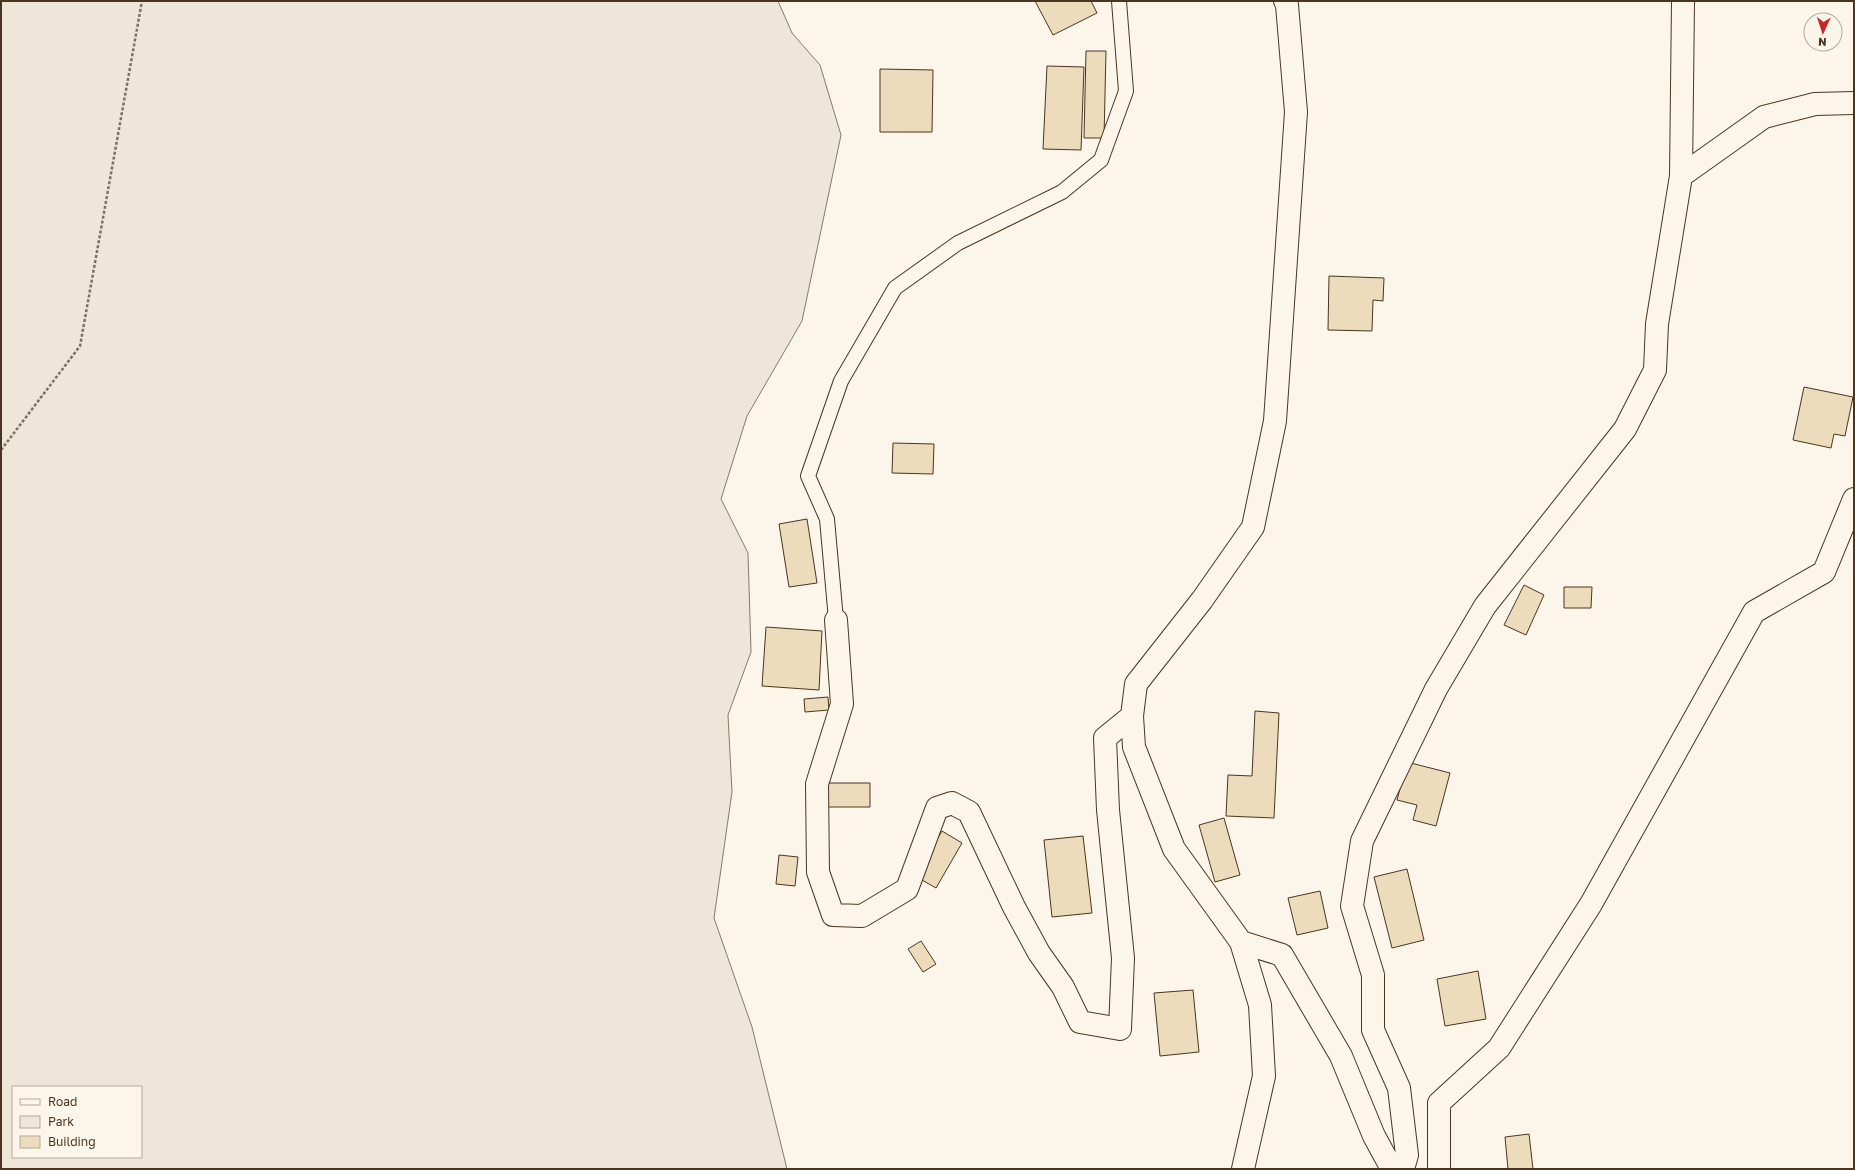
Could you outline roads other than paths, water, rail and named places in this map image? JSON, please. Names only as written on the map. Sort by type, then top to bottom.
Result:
[{"type":"street","points":[[1243,1169],[1264,1076],[1260,1005],[1240,942],[1174,850],[1134,747],[1132,716],[1136,684],[1202,600],[1253,527],[1275,421],[1296,112],[1287,5],[1285,1]]},
{"type":"street","points":[[1403,1169],[1407,1155],[1399,1088],[1373,1030],[1373,974],[1352,906],[1362,841],[1436,689],[1485,606],[1625,429],[1655,370],[1656,324],[1681,176],[1683,1]]},
{"type":"street","points":[[1681,176],[1764,117],[1815,104],[1854,103]]},
{"type":"street","points":[[1439,1169],[1439,1103],[1499,1048],[1591,904],[1754,612],[1824,572],[1854,498]]},
{"type":"street","points":[[836,620],[842,704],[816,784],[818,872],[833,914],[862,916],[907,889],[937,808],[952,802],[969,812],[1014,907],[1039,953],[1062,988],[1080,1022],[1120,1029],[1123,958],[1108,810],[1105,738],[1132,716]]},
{"type":"street","points":[[1240,942],[1282,955],[1341,1056],[1374,1136],[1392,1169]]},
{"type":"lane","points":[[836,620],[827,519],[808,476],[841,381],[894,288],[958,243],[1062,192],[1101,160],[1126,92],[1119,1]]}]
